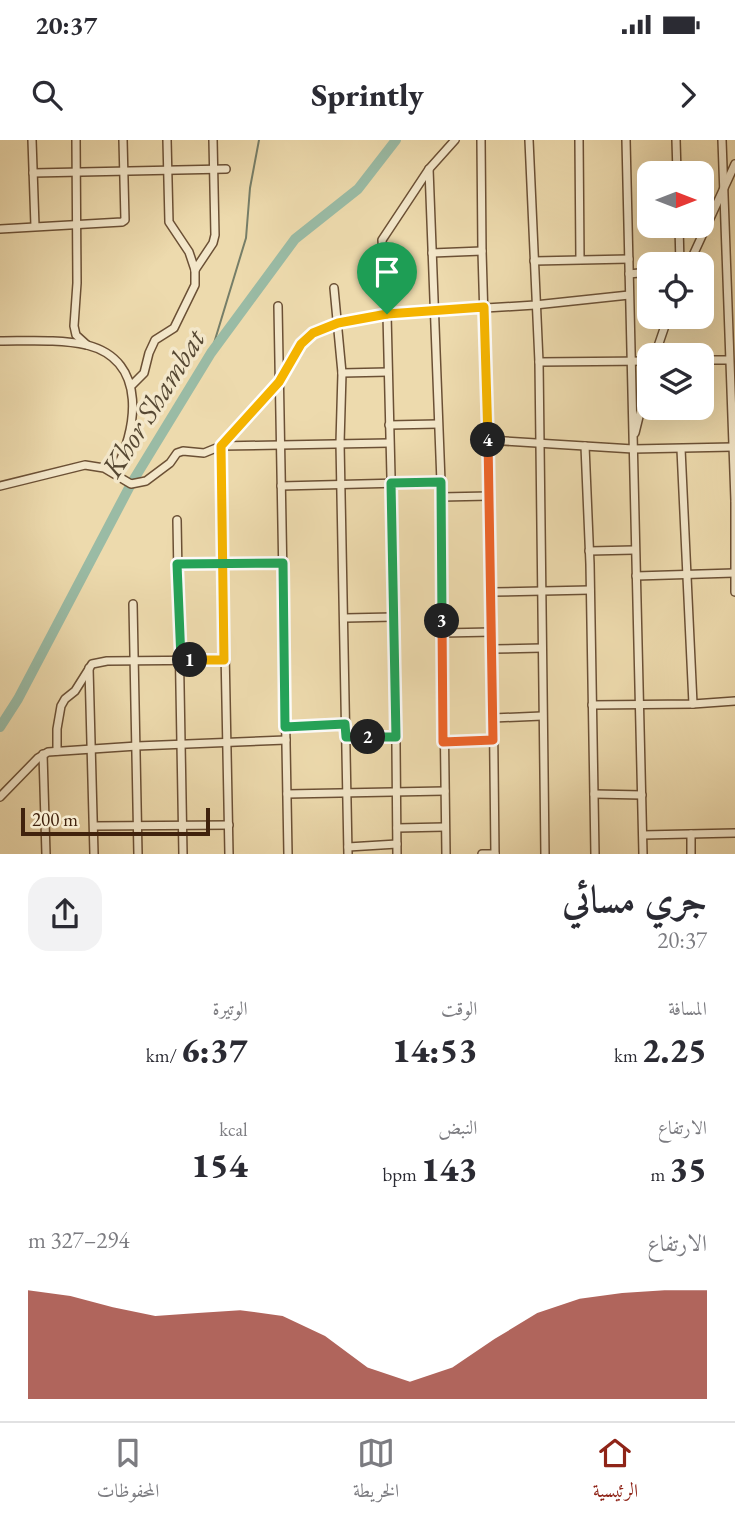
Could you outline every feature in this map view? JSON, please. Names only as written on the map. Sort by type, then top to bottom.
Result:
[{"type":"street","points":[[32,140],[35,226]]},
{"type":"street","points":[[76,140],[76,335],[87,345],[117,362],[132,385],[132,417],[127,446],[114,473]]},
{"type":"street","points":[[0,229],[125,220],[123,140]]},
{"type":"street","points":[[132,385],[144,373],[155,340],[170,332],[195,285],[195,270],[189,252],[169,222],[167,140]]},
{"type":"street","points":[[195,270],[213,243],[215,235],[213,140]]},
{"type":"street","points":[[397,854],[391,483],[383,236],[429,170],[454,140]]},
{"type":"street","points":[[481,140],[493,632],[495,854],[482,854]]},
{"type":"street","points":[[529,140],[539,362],[545,854]]},
{"type":"street","points":[[579,140],[580,259]]},
{"type":"street","points":[[626,140],[643,854]]},
{"type":"street","points":[[676,140],[677,161]]},
{"type":"street","points":[[722,140],[729,360],[733,400],[735,592]]},
{"type":"street","points":[[695,252],[735,164]]},
{"type":"street","points":[[33,173],[226,170]]},
{"type":"street","points":[[429,170],[441,482],[446,854]]},
{"type":"street","points":[[432,253],[482,251]]},
{"type":"street","points":[[534,261],[629,259]]},
{"type":"street","points":[[629,274],[637,273]]},
{"type":"street","points":[[334,288],[342,373],[348,850],[397,845]]},
{"type":"street","points":[[229,854],[221,446],[279,382],[301,344],[313,333],[338,323],[387,314],[535,305],[629,295]]},
{"type":"street","points":[[278,306],[288,854]]},
{"type":"street","points":[[0,341],[87,345]]},
{"type":"street","points":[[714,360],[729,360]]},
{"type":"street","points":[[539,362],[637,361]]},
{"type":"street","points":[[342,373],[388,372]]},
{"type":"street","points":[[633,446],[639,420]]},
{"type":"street","points":[[389,425],[438,424]]},
{"type":"street","points":[[488,440],[681,449],[733,447]]},
{"type":"street","points":[[0,486],[85,465],[104,468],[131,484],[146,481],[170,463],[177,453],[204,453],[221,446],[389,443]]},
{"type":"street","points":[[585,446],[595,854]]},
{"type":"street","points":[[681,449],[692,704]]},
{"type":"street","points":[[281,486],[441,482]]},
{"type":"street","points":[[441,497],[490,496]]},
{"type":"street","points":[[177,520],[183,854]]},
{"type":"street","points":[[589,551],[634,550]]},
{"type":"street","points":[[177,564],[283,563]]},
{"type":"street","points":[[636,576],[734,573]]},
{"type":"street","points":[[492,592],[590,590]]},
{"type":"street","points":[[133,604],[138,854]]},
{"type":"street","points":[[345,618],[394,617]]},
{"type":"street","points":[[442,633],[493,632]]},
{"type":"street","points":[[493,649],[542,649]]},
{"type":"street","points":[[57,751],[61,706],[65,698],[75,691],[89,667],[96,662],[224,660]]},
{"type":"street","points":[[89,667],[94,854]]},
{"type":"street","points":[[592,705],[735,701]]},
{"type":"street","points":[[493,718],[542,716]]},
{"type":"street","points":[[285,727],[345,724]]},
{"type":"street","points":[[346,737],[396,737]]},
{"type":"street","points":[[0,797],[43,754],[57,751],[286,740]]},
{"type":"street","points":[[443,742],[493,740]]},
{"type":"street","points":[[43,754],[46,854]]},
{"type":"street","points":[[287,794],[445,791]]},
{"type":"street","points":[[594,794],[642,795]]},
{"type":"street","points":[[94,826],[229,825]]},
{"type":"street","points":[[397,828],[445,827]]},
{"type":"street","points":[[643,835],[735,833]]},
{"type":"street","points":[[691,834],[691,854]]},
{"type":"waterway","points":[[211,353],[246,238],[250,188],[259,140]]},
{"type":"waterway","name":"Khor Shambat","points":[[0,727],[18,699],[131,484],[211,353],[295,239],[358,189],[396,140]]},
{"type":"route","points":[[387,314],[338,323],[313,333],[301,344],[279,382],[221,446],[223,563],[224,660],[181,660],[177,564],[223,563],[283,563],[285,727],[345,724],[346,737],[396,737],[391,483],[441,482],[443,742],[493,740],[484,307],[387,314]]}]
